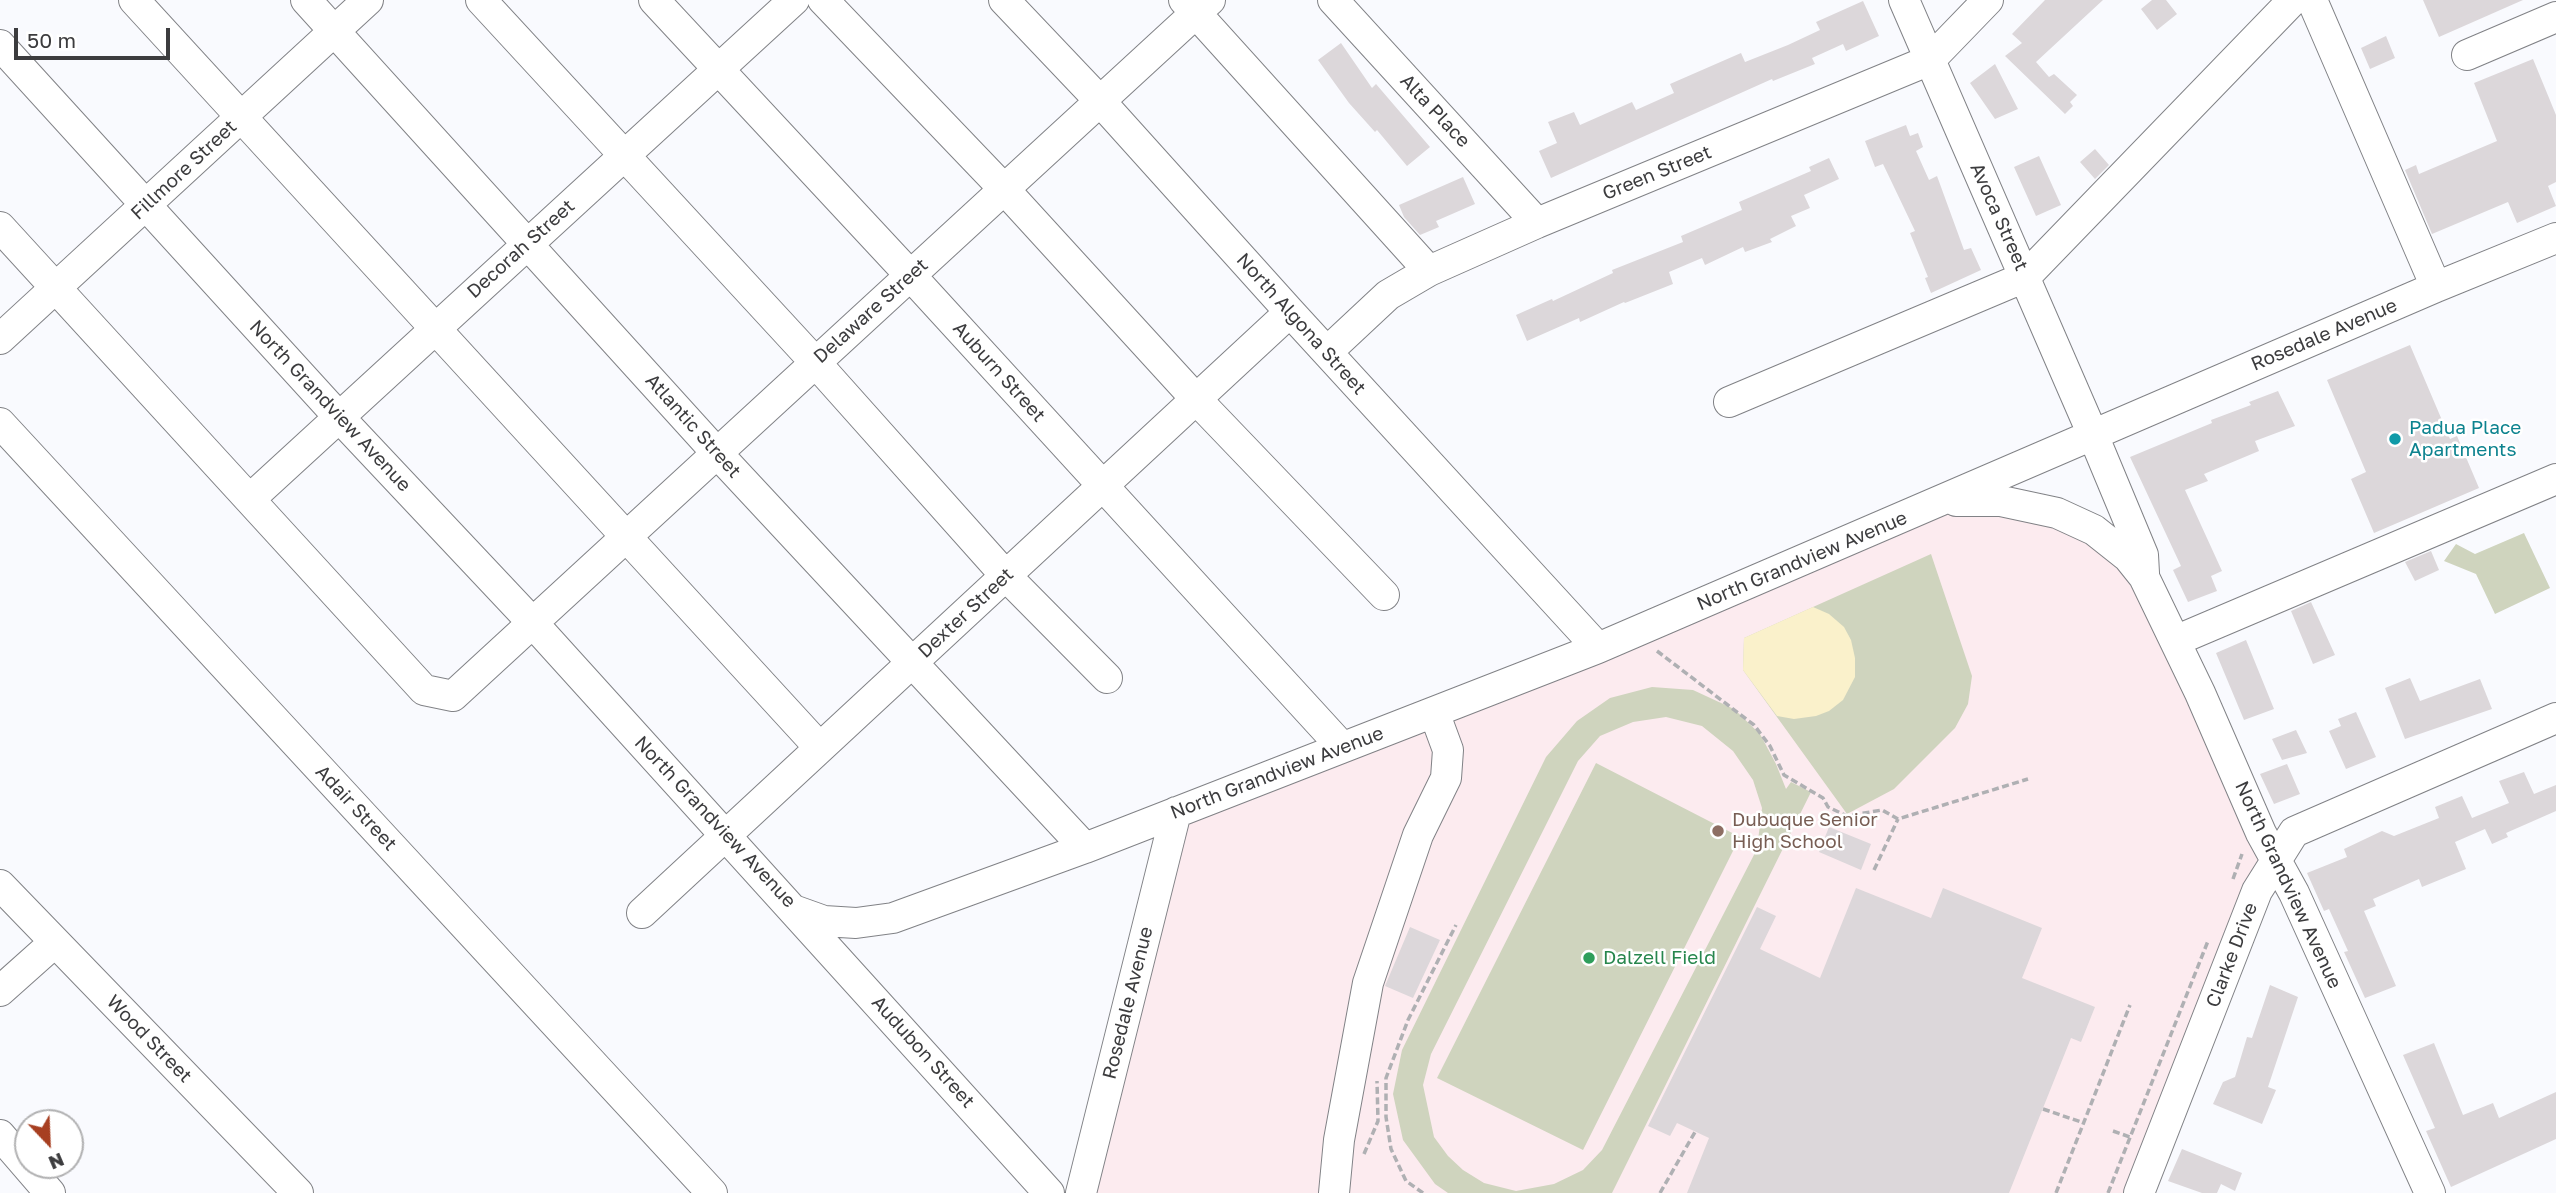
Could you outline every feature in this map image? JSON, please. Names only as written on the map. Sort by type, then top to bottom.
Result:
[{"type":"street","points":[[134,0],[820,748]]},
{"type":"street","name":"Atlantic Street","points":[[306,0],[716,452],[1085,848]]},
{"type":"street","name":"Fillmore Street","points":[[0,340],[368,0]]},
{"type":"street","points":[[481,0],[815,362],[1006,576],[1107,678]]},
{"type":"street","name":"Auburn Street","points":[[654,0],[911,275],[1342,747]]},
{"type":"street","name":"Decorah Street","points":[[250,499],[794,0]]},
{"type":"street","points":[[823,0],[1004,189],[1196,399],[1384,595]]},
{"type":"street","name":"North Algona Street","points":[[1004,0],[1100,101],[1598,648]]},
{"type":"street","name":"Alta Place","points":[[1333,0],[1538,223]]},
{"type":"street","name":"Avoca Street","points":[[1904,0],[2094,435]]},
{"type":"street","name":"Green Street","points":[[1327,352],[1388,295],[1429,271],[1930,60],[1988,0]]},
{"type":"street","points":[[1729,402],[2025,277],[2293,0]]},
{"type":"street","points":[[2312,0],[2437,287]]},
{"type":"street","points":[[1196,4],[1429,271]]},
{"type":"street","name":"Delaware Street","points":[[250,499],[424,690],[453,696],[531,621],[1100,101],[1196,4]]},
{"type":"street","points":[[2467,55],[2556,17]]},
{"type":"street","name":"North Grandview Avenue","points":[[0,45],[338,416],[531,621],[725,836],[796,911],[824,921],[856,923],[893,918],[1085,848],[1598,648],[2094,435],[2143,555],[2144,577]]},
{"type":"street","points":[[0,227],[250,499]]},
{"type":"street","name":"Rosedale Avenue","points":[[2094,435],[2556,238]]},
{"type":"street","name":"Dexter Street","points":[[642,913],[1290,312]]},
{"type":"street","name":"Adair Street","points":[[0,423],[712,1193]]},
{"type":"street","points":[[2175,641],[2556,479]]},
{"type":"street","name":"North Grandview Avenue","points":[[1943,501],[2001,501],[2057,513],[2094,530],[2128,556],[2144,577],[2261,833],[2294,893],[2430,1193]]},
{"type":"street","points":[[1334,1193],[1339,1140],[1368,983],[1418,835],[1446,778],[1448,750],[1434,712]]},
{"type":"street","name":"Clarke Drive","points":[[2139,1193],[2257,891],[2294,832],[2556,718]]},
{"type":"street","name":"Rosedale Avenue","points":[[1081,1193],[1176,812]]},
{"type":"street","name":"Wood Street","points":[[0,885],[298,1193]]},
{"type":"street","name":"Audubon Street","points":[[796,911],[1049,1193]]},
{"type":"street","points":[[0,991],[55,942]]},
{"type":"street","points":[[0,1135],[50,1193]]},
{"type":"path","points":[[1657,651],[1754,725],[1770,746],[1784,775],[1823,799],[1828,807],[1847,816],[1882,810],[1898,819],[2028,779]]},
{"type":"path","points":[[1874,870],[1898,819]]},
{"type":"path","points":[[2231,884],[2242,854]]},
{"type":"path","points":[[1423,1193],[1406,1181],[1391,1149],[1386,1078],[1408,1020],[1456,925]]},
{"type":"path","points":[[2108,1193],[2213,930]]},
{"type":"path","points":[[2056,1193],[2130,1004]]},
{"type":"path","points":[[2043,1109],[2084,1123]]},
{"type":"path","points":[[2113,1131],[2130,1137]]},
{"type":"path","points":[[1660,1193],[1695,1132]]},
{"type":"shaded area","name":"Dubuque Senior High School","points":[[1943,501],[2057,513],[2144,577],[2273,849],[2139,1193],[1081,1193],[1176,812]]},
{"type":"green space","points":[[2524,533],[2550,588],[2495,614],[2476,574],[2444,561],[2456,544],[2475,554]]},
{"type":"green space","points":[[1931,554],[1972,676],[1968,704],[1955,728],[1894,789],[1847,814],[1743,670],[1744,638]]},
{"type":"green space","points":[[1652,687],[1693,690],[1734,709],[1760,734],[1786,789],[1791,782],[1811,792],[1612,1193],[1448,1193],[1435,1184],[1403,1140],[1393,1094],[1402,1050],[1546,757],[1577,721],[1610,698]],"holes":[[[1666,717],[1702,726],[1733,751],[1753,780],[1762,808],[1757,849],[1602,1150],[1583,1170],[1554,1184],[1516,1191],[1484,1183],[1463,1170],[1434,1137],[1423,1085],[1431,1054],[1578,761],[1600,736],[1633,722]]]},
{"type":"green space","name":"Dalzell Field","points":[[1596,763],[1740,837],[1583,1150],[1437,1078]]},
{"type":"sand","points":[[1813,607],[1829,614],[1844,627],[1851,640],[1855,658],[1855,677],[1843,700],[1829,711],[1794,719],[1777,716],[1743,670],[1744,638]]},
{"type":"building","points":[[2045,0],[2103,0],[2036,62],[2049,77],[2054,74],[2077,95],[2070,102],[2073,106],[2065,114],[2005,56],[2022,43],[2012,34]]},
{"type":"building","points":[[2152,0],[2166,0],[2177,14],[2157,30],[2141,9]]},
{"type":"building","points":[[2423,0],[2523,0],[2439,37]]},
{"type":"building","points":[[1863,1],[1879,36],[1846,51],[1843,44],[1812,58],[1815,64],[1773,81],[1772,79],[1551,178],[1539,151],[1557,143],[1548,122],[1574,112],[1580,125],[1632,102],[1636,110],[1674,93],[1670,84],[1741,53],[1745,62],[1788,45],[1820,30],[1816,22]]},
{"type":"building","points":[[2386,36],[2395,58],[2370,69],[2361,48]]},
{"type":"building","points":[[1341,43],[1372,88],[1376,84],[1430,147],[1407,166],[1377,130],[1375,132],[1349,103],[1318,60]]},
{"type":"building","points":[[2533,59],[2556,115],[2556,182],[2548,186],[2556,206],[2517,223],[2508,202],[2432,234],[2405,170],[2416,165],[2419,174],[2497,141],[2474,83]]},
{"type":"building","points":[[1995,64],[2018,109],[1995,119],[1970,83]]},
{"type":"building","points":[[1906,125],[1910,136],[1918,133],[1923,147],[1916,151],[1929,180],[1937,176],[1964,250],[1971,248],[1981,270],[1931,293],[1925,278],[1928,277],[1910,233],[1915,231],[1883,164],[1875,167],[1865,141]]},
{"type":"building","points":[[2095,149],[2109,165],[2095,179],[2080,162]]},
{"type":"building","points":[[2039,156],[2061,205],[2036,216],[2014,167]]},
{"type":"building","points":[[1829,158],[1839,179],[1804,195],[1810,208],[1791,216],[1796,226],[1770,239],[1772,242],[1745,252],[1743,247],[1705,265],[1702,258],[1669,272],[1673,284],[1580,322],[1579,318],[1527,341],[1516,315],[1613,273],[1612,270],[1683,242],[1681,236],[1742,210],[1739,202],[1811,171],[1809,167]]},
{"type":"building","points":[[1463,177],[1475,204],[1436,221],[1439,227],[1420,235],[1404,217],[1399,205]]},
{"type":"building","name":"Padua Place Apartments","points":[[2410,345],[2450,439],[2457,436],[2479,488],[2374,533],[2351,479],[2366,472],[2327,380]]},
{"type":"building","points":[[2278,391],[2295,426],[2255,441],[2259,451],[2204,474],[2208,481],[2185,490],[2222,571],[2211,576],[2217,591],[2188,602],[2173,570],[2181,566],[2130,457],[2212,423],[2211,420],[2251,405],[2249,402]]},
{"type":"building","points":[[2431,551],[2439,570],[2415,581],[2405,562]]},
{"type":"building","points":[[2311,602],[2335,655],[2313,664],[2291,611]]},
{"type":"building","points":[[2246,640],[2274,709],[2244,720],[2216,653]]},
{"type":"building","points":[[2410,678],[2420,701],[2480,679],[2492,709],[2405,739],[2385,688]]},
{"type":"building","points":[[2356,712],[2376,757],[2346,769],[2329,731],[2341,726],[2338,719]]},
{"type":"building","points":[[2296,730],[2307,753],[2282,760],[2272,739]]},
{"type":"building","points":[[2287,764],[2300,794],[2274,804],[2260,774]]},
{"type":"building","points":[[2524,772],[2534,794],[2556,785],[2556,811],[2506,833],[2508,837],[2492,844],[2485,829],[2455,842],[2466,869],[2422,887],[2419,879],[2373,899],[2376,906],[2364,911],[2396,986],[2365,998],[2344,952],[2348,951],[2329,909],[2324,911],[2307,873],[2347,857],[2344,849],[2382,831],[2394,836],[2439,818],[2435,807],[2462,796],[2472,818],[2509,803],[2499,781]]},
{"type":"building","points":[[1829,827],[1871,844],[1861,870],[1819,852]]},
{"type":"building","points":[[1856,888],[1931,918],[1943,888],[2042,928],[2022,978],[2095,1007],[2081,1042],[2071,1038],[2009,1193],[1687,1193],[1709,1138],[1677,1123],[1670,1136],[1648,1126],[1757,907],[1776,916],[1760,949],[1820,978]]},
{"type":"building","points":[[1410,927],[1440,940],[1413,998],[1385,986]]},
{"type":"building","points":[[2270,985],[2298,997],[2268,1087],[2276,1090],[2262,1124],[2213,1104],[2223,1082],[2235,1077],[2247,1037],[2252,1038]]},
{"type":"building","points":[[2434,1043],[2463,1115],[2493,1103],[2499,1118],[2556,1092],[2556,1139],[2451,1187],[2426,1131],[2435,1128],[2403,1055]]},
{"type":"building","points":[[2182,1149],[2242,1173],[2235,1191],[2221,1184],[2217,1193],[2202,1193],[2168,1181]]},
{"type":"place","name":"Padua Place Apartments","points":[[2395,439]]},
{"type":"place","name":"Dubuque Senior High School","points":[[1718,831]]},
{"type":"place","name":"Dalzell Field","points":[[1589,958]]}]
